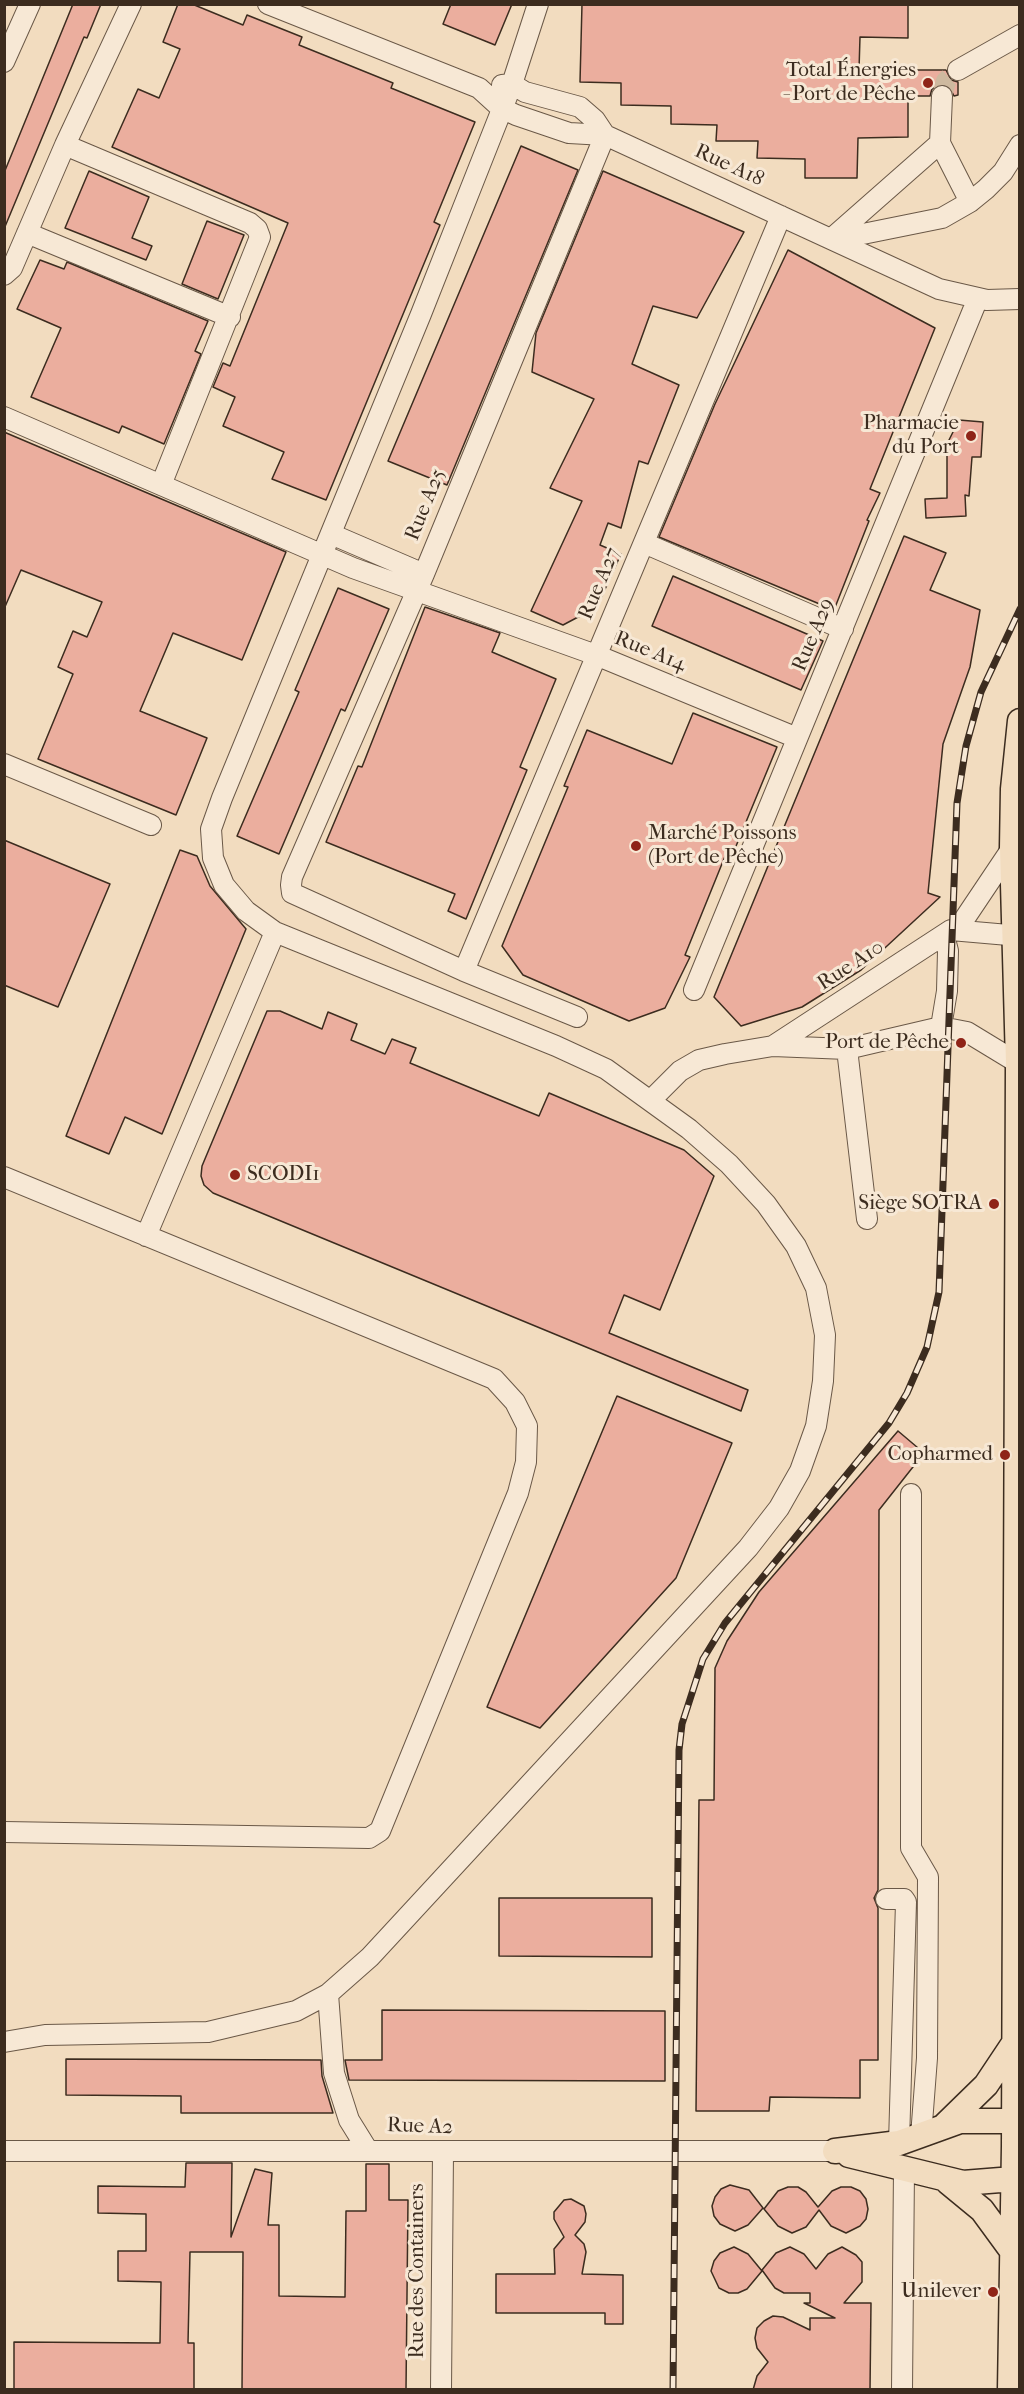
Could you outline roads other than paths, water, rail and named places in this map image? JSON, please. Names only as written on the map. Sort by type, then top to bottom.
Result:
[{"type":"main road","points":[[1010,2390],[1014,2121],[1018,1063],[1012,848],[1013,789],[1020,721]]},
{"type":"main road","points":[[944,2126],[986,2085],[1014,2043]]},
{"type":"main road","points":[[835,2151],[910,2139],[944,2126],[975,2120],[1014,2121]]},
{"type":"main road","points":[[835,2151],[944,2179],[979,2184],[1013,2179]]},
{"type":"main road","points":[[944,2179],[982,2210],[1012,2251]]},
{"type":"street","points":[[4,62],[30,4]]},
{"type":"street","points":[[4,275],[12,268],[65,145],[131,4]]},
{"type":"street","points":[[268,4],[479,88],[501,108],[569,133],[605,135]]},
{"type":"street","points":[[4,2042],[45,2035],[208,2032],[296,2011],[328,1994],[370,1957],[748,1548],[779,1508],[800,1471],[816,1426],[823,1381],[825,1335],[816,1288],[796,1246],[766,1204],[729,1164],[651,1100],[606,1069],[556,1046],[275,932],[246,911],[224,885],[213,858],[212,829],[512,84],[538,4]]},
{"type":"street","points":[[958,70],[1020,35]]},
{"type":"street","points":[[479,88],[512,84],[525,92],[580,107],[595,120],[605,135]]},
{"type":"street","points":[[942,96],[940,143],[970,202]]},
{"type":"street","name":"Rue A18","points":[[605,135],[939,289],[978,298],[1020,299]]},
{"type":"street","name":"Rue A25","points":[[464,971],[292,893],[292,877],[419,583],[605,135]]},
{"type":"street","points":[[832,240],[940,143]]},
{"type":"street","points":[[65,145],[250,223],[261,237],[161,485]]},
{"type":"street","points":[[832,240],[942,218],[970,202],[1003,172],[1020,145]]},
{"type":"street","name":"Rue A27","points":[[464,971],[781,216]]},
{"type":"street","points":[[27,233],[230,317]]},
{"type":"street","name":"Rue A29","points":[[694,990],[978,298]]},
{"type":"street","points":[[4,417],[323,555],[419,583]]},
{"type":"street","points":[[331,534],[419,583]]},
{"type":"street","points":[[644,543],[843,629]]},
{"type":"street","name":"Rue A14","points":[[419,583],[796,738]]},
{"type":"street","points":[[4,764],[151,825]]},
{"type":"street","name":"Rue A10","points":[[773,1046],[950,932],[1012,848]]},
{"type":"street","points":[[146,1236],[275,932]]},
{"type":"street","points":[[941,1027],[947,991],[950,932],[1016,936]]},
{"type":"street","points":[[464,971],[577,1017]]},
{"type":"street","name":"Rue A10","points":[[651,1100],[680,1071],[699,1060],[773,1046],[847,1049],[941,1027],[967,1032],[1018,1063]]},
{"type":"street","points":[[847,1049],[867,1219]]},
{"type":"street","points":[[4,1177],[494,1379],[515,1402],[526,1426],[526,1462],[523,1478],[380,1832],[369,1838],[4,1832]]},
{"type":"street","points":[[910,2139],[927,2058],[928,1877],[911,1848],[911,1494]]},
{"type":"street","points":[[886,1899],[904,1899],[906,1902],[910,2139]]},
{"type":"street","points":[[328,1994],[334,2073],[349,2120],[367,2150]]},
{"type":"street","name":"Rue A2","points":[[4,2151],[835,2151]]},
{"type":"street","name":"Rue des Containers","points":[[441,2390],[443,2152]]},
{"type":"street","points":[[902,2390],[904,2169]]},
{"type":"tunnel","points":[[942,96],[946,81],[958,70]]},
{"type":"railway","points":[[673,2390],[679,1750],[682,1724],[703,1659],[725,1623],[889,1423],[907,1393],[927,1347],[939,1292],[957,803],[966,746],[981,692],[1020,609]]},
{"type":"place","name":"Total Énergies - Port de Pêche","points":[[928,83]]},
{"type":"place","name":"Pharmacie du Port","points":[[971,436]]},
{"type":"place","name":"Marché Poissons (Port de Pêche)","points":[[636,846]]},
{"type":"place","name":"Port de Pêche","points":[[961,1043]]},
{"type":"place","name":"SCODI1","points":[[235,1175]]},
{"type":"place","name":"Siège SOTRA","points":[[994,1204]]},
{"type":"place","name":"Copharmed","points":[[1005,1455]]},
{"type":"place","name":"Unilever","points":[[993,2292]]}]
